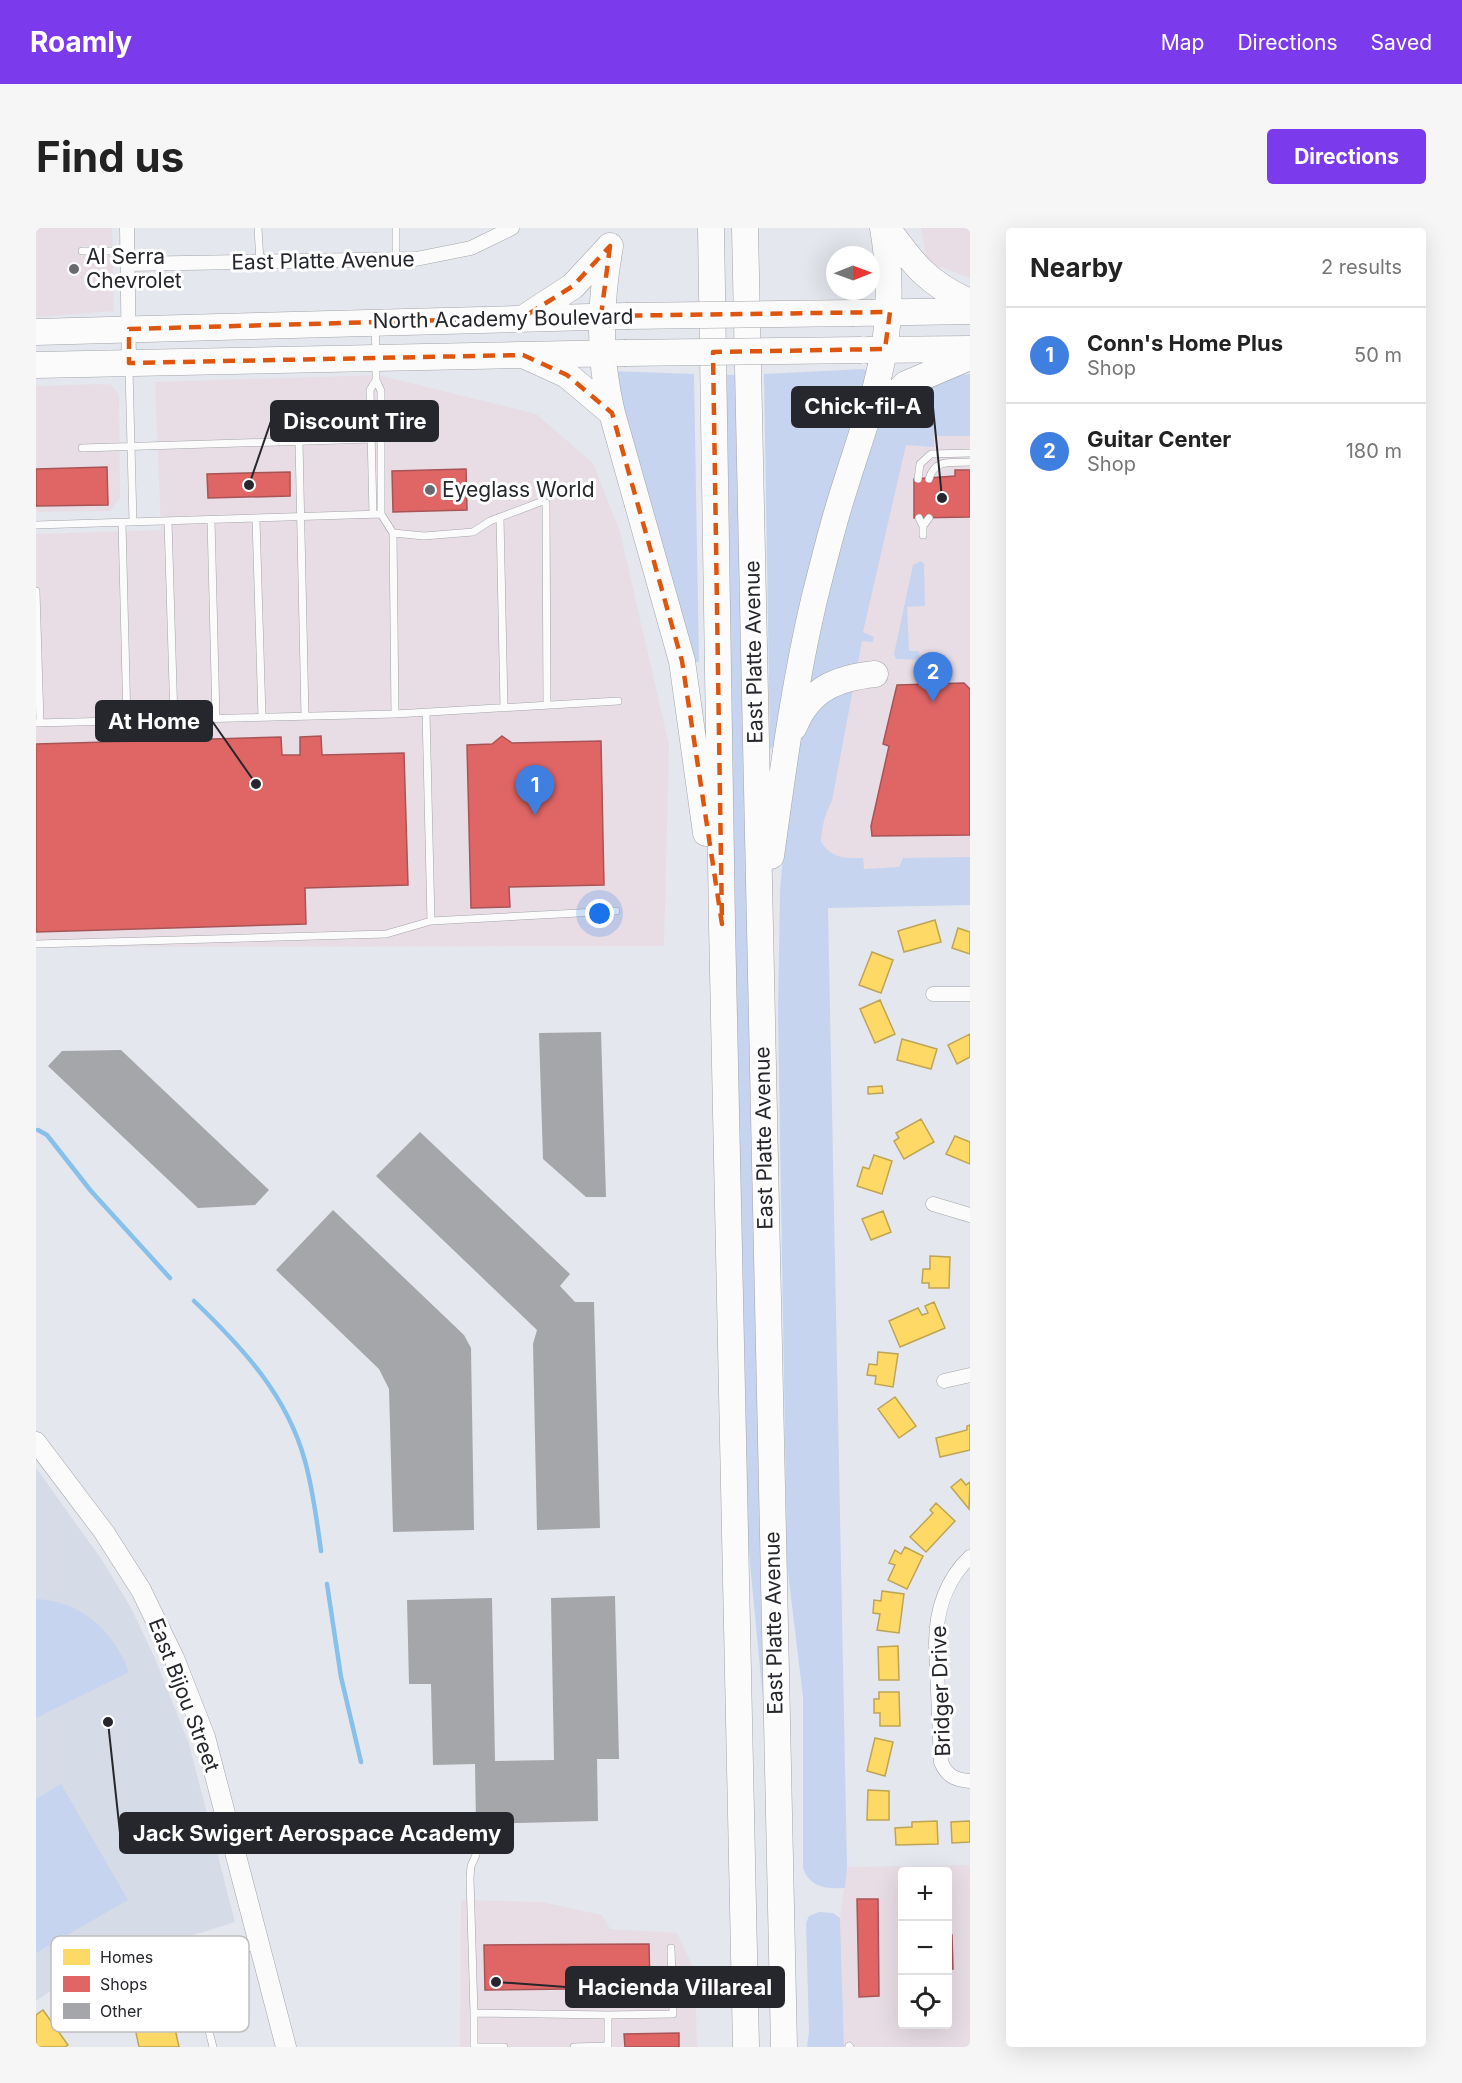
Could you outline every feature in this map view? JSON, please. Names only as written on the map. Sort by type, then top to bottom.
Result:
[{"type":"highway","name":"East Platte Avenue","points":[[711,228],[722,924],[747,2047]]},
{"type":"highway","name":"East Platte Avenue","points":[[745,228],[784,2047]]},
{"type":"highway","points":[[761,949],[785,752],[799,669],[836,515],[869,419],[874,350],[890,312],[885,228]]},
{"type":"highway","points":[[885,228],[922,274],[935,285],[970,302]]},
{"type":"highway","points":[[612,237],[613,353],[604,381],[681,661],[690,704],[711,872],[722,924]]},
{"type":"highway","points":[[522,318],[573,286],[612,237]]},
{"type":"highway","name":"North Academy Boulevard","points":[[36,332],[522,318],[970,311]]},
{"type":"highway","name":"North Academy Boulevard","points":[[36,365],[129,363],[376,368],[523,355],[970,349]]},
{"type":"highway","points":[[523,355],[567,375],[612,413]]},
{"type":"highway","points":[[869,419],[906,384],[970,357]]},
{"type":"highway","points":[[785,752],[796,721],[815,693],[848,677],[874,674]]},
{"type":"street","points":[[127,228],[129,363]]},
{"type":"street","name":"East Platte Avenue","points":[[127,257],[260,262],[396,260],[451,254],[489,241],[512,228]]},
{"type":"street","points":[[933,994],[970,994]]},
{"type":"street","points":[[933,1204],[970,1215]]},
{"type":"street","points":[[944,1381],[970,1375]]},
{"type":"street","name":"East Bijou Street","points":[[36,1442],[104,1532],[141,1590],[174,1658],[206,1737],[286,2047]]},
{"type":"street","name":"Bridger Drive","points":[[970,1557],[944,1592],[938,1617],[936,1644],[941,1762],[945,1772],[956,1779],[970,1781]]},
{"type":"lane","points":[[258,228],[260,262]]},
{"type":"lane","points":[[396,228],[396,260]]},
{"type":"lane","points":[[82,251],[127,257]]},
{"type":"lane","points":[[375,322],[376,368],[381,391],[377,514]]},
{"type":"lane","points":[[129,363],[134,522]]},
{"type":"lane","points":[[376,368],[370,390],[371,439],[377,514],[393,533],[395,714]]},
{"type":"lane","points":[[82,448],[371,439]]},
{"type":"lane","points":[[299,442],[305,716]]},
{"type":"lane","points":[[918,479],[920,464],[931,454],[970,453]]},
{"type":"lane","points":[[929,479],[932,469],[938,464],[970,462]]},
{"type":"lane","points":[[393,533],[424,536],[473,532],[500,517],[544,502],[547,705]]},
{"type":"lane","points":[[36,525],[377,514]]},
{"type":"lane","points":[[500,517],[504,708]]},
{"type":"lane","points":[[919,518],[923,526],[923,535]]},
{"type":"lane","points":[[923,526],[929,518]]},
{"type":"lane","points":[[256,519],[262,717]]},
{"type":"lane","points":[[211,520],[216,718]]},
{"type":"lane","points":[[168,521],[174,720]]},
{"type":"lane","points":[[122,523],[128,721]]},
{"type":"lane","points":[[36,591],[38,723],[395,714],[618,701]]},
{"type":"lane","points":[[426,712],[431,921]]},
{"type":"lane","points":[[36,944],[387,934],[431,921],[616,911]]},
{"type":"lane","points":[[476,1855],[471,1866],[470,1878],[474,2047],[504,2047]]},
{"type":"lane","points":[[249,1948],[260,1945]]},
{"type":"lane","points":[[474,2013],[673,2014],[671,1948]]},
{"type":"lane","points":[[574,2047],[608,2047],[608,2015]]},
{"type":"lane","points":[[209,2032],[213,2047]]},
{"type":"highlighted area","points":[[610,246],[601,316],[890,312],[885,349],[713,352],[722,924],[682,661],[612,413],[567,375],[523,355],[129,363],[129,329],[522,318],[573,286]]},
{"type":"shaded area","name":"Al Serra Chevrolet","points":[[36,228],[112,228],[114,311],[36,317]]},
{"type":"shaded area","points":[[921,228],[970,228],[970,278],[927,262]]},
{"type":"shaded area","points":[[864,369],[868,373],[774,746],[770,749],[764,374]]},
{"type":"shaded area","points":[[613,371],[694,374],[699,662],[691,662]]},
{"type":"shaded area","points":[[970,374],[970,905],[828,907],[789,780],[868,452]]},
{"type":"shaded area","points":[[970,374],[970,436],[934,436],[934,447],[906,445],[863,632],[874,637],[873,642],[862,641],[832,801],[825,816],[821,837],[825,848],[835,855],[863,858],[864,869],[899,867],[903,858],[970,857],[970,905],[828,908],[847,1867],[845,1888],[832,1888],[820,1886],[810,1880],[803,1868],[803,1697],[787,1564],[778,1011],[780,892],[789,780],[800,706],[834,569],[875,432],[896,402],[949,377]]},
{"type":"shaded area","points":[[378,375],[536,414],[593,463],[620,532],[669,745],[664,946],[36,947],[36,534],[161,530],[155,382]]},
{"type":"shaded area","points":[[717,375],[739,375],[766,1704],[763,1699],[741,1469]]},
{"type":"shaded area","points":[[112,385],[119,396],[120,497],[111,511],[36,512],[36,386]]},
{"type":"shaded area","points":[[921,561],[924,564],[925,606],[907,607],[909,651],[918,651],[919,660],[896,659],[894,654],[913,565]]},
{"type":"shaded area","points":[[36,1468],[102,1560],[131,1608],[154,1656],[189,1744],[235,1922],[190,1936],[51,1936],[51,1991],[36,2001]]},
{"type":"shaded area","points":[[36,1599],[67,1605],[93,1620],[114,1643],[129,1672],[36,1718]]},
{"type":"shaded area","points":[[61,1784],[128,1900],[66,1936],[51,1936],[51,1944],[36,1953],[36,1799]]},
{"type":"shaded area","points":[[970,1865],[970,2047],[844,2047],[840,1918],[847,1867]]},
{"type":"shaded area","points":[[461,1900],[542,1902],[602,1915],[610,1929],[677,1933],[695,1971],[697,2047],[460,2047]]},
{"type":"shaded area","points":[[819,1912],[833,1913],[840,1918],[844,2047],[807,2047],[809,2032],[806,1923],[809,1916]]},
{"type":"building: Homes","points":[[935,920],[941,942],[904,952],[898,931]]},
{"type":"building: Homes","points":[[958,928],[970,932],[970,954],[952,948]]},
{"type":"building: Homes","points":[[872,952],[893,960],[881,993],[859,985]]},
{"type":"building: Homes","points":[[880,1000],[895,1034],[875,1043],[860,1009]]},
{"type":"building: Homes","points":[[970,1034],[970,1057],[957,1064],[948,1045]]},
{"type":"building: Homes","points":[[902,1039],[937,1049],[931,1069],[897,1060]]},
{"type":"building: Homes","points":[[882,1086],[883,1093],[868,1094],[868,1087]]},
{"type":"building: Homes","points":[[921,1119],[934,1142],[904,1159],[894,1141],[899,1138],[896,1133]]},
{"type":"building: Homes","points":[[955,1136],[970,1142],[970,1164],[946,1154]]},
{"type":"building: Homes","points":[[874,1155],[892,1161],[882,1194],[857,1186],[863,1167],[869,1169]]},
{"type":"building: Homes","points":[[883,1211],[891,1232],[871,1240],[862,1219]]},
{"type":"building: Homes","points":[[930,1256],[950,1257],[949,1288],[929,1288],[929,1283],[922,1283],[923,1269],[930,1269]]},
{"type":"building: Homes","points":[[934,1302],[945,1328],[900,1347],[889,1321],[918,1308],[922,1315],[928,1313],[925,1306]]},
{"type":"building: Homes","points":[[878,1352],[898,1354],[893,1387],[875,1384],[876,1376],[867,1375],[869,1364],[877,1365]]},
{"type":"building: Homes","points":[[895,1397],[916,1426],[899,1438],[878,1409]]},
{"type":"building: Homes","points":[[970,1425],[970,1450],[940,1457],[936,1438],[967,1430],[967,1426]]},
{"type":"building: Homes","points":[[961,1479],[966,1485],[970,1482],[969,1509],[951,1487]]},
{"type":"building: Homes","points":[[936,1503],[955,1521],[926,1552],[910,1537],[933,1513],[930,1510]]},
{"type":"building: Homes","points":[[905,1547],[923,1556],[907,1589],[888,1580],[895,1565],[889,1563],[895,1550],[901,1554]]},
{"type":"building: Homes","points":[[882,1591],[904,1594],[899,1633],[877,1630],[880,1614],[873,1613],[874,1600],[881,1601]]},
{"type":"building: Homes","points":[[898,1646],[899,1680],[879,1680],[878,1647]]},
{"type":"building: Homes","points":[[879,1692],[899,1692],[900,1726],[880,1726],[880,1713],[874,1713],[874,1699],[879,1699]]},
{"type":"building: Homes","points":[[875,1738],[893,1742],[885,1776],[867,1771]]},
{"type":"building: Homes","points":[[868,1790],[889,1791],[889,1820],[867,1820]]},
{"type":"building: Homes","points":[[937,1821],[938,1844],[896,1845],[895,1828],[912,1827],[912,1822]]},
{"type":"building: Homes","points":[[970,1821],[970,1842],[952,1843],[951,1822]]},
{"type":"building: Homes","points":[[43,2010],[51,2021],[51,2032],[59,2032],[68,2045],[65,2047],[36,2047],[36,2015]]},
{"type":"building: Homes","points":[[136,2032],[176,2032],[179,2047],[139,2047]]},
{"type":"building: Shops","points":[[107,467],[108,505],[36,506],[36,469]]},
{"type":"building: Shops","name":"Eyeglass World","points":[[466,469],[467,510],[393,512],[392,471]]},
{"type":"building: Shops","points":[[955,470],[970,470],[970,517],[914,518],[914,479],[955,476]]},
{"type":"building: Shops","points":[[290,472],[290,496],[208,498],[207,474]]},
{"type":"building: Shops","points":[[964,683],[970,689],[970,835],[872,836],[871,826],[889,746],[883,744],[897,685]]},
{"type":"building: Shops","points":[[321,736],[322,755],[404,753],[408,885],[305,888],[306,924],[36,932],[36,744],[281,737],[282,755],[300,755],[300,737]]},
{"type":"building: Shops","points":[[502,736],[512,743],[601,741],[604,885],[509,887],[510,907],[471,908],[467,745],[492,744]]},
{"type":"building: Shops","points":[[857,1899],[878,1899],[879,1996],[859,1997]]},
{"type":"building: Shops","points":[[649,1944],[650,1988],[485,1990],[484,1945]]},
{"type":"building: Shops","points":[[679,2033],[679,2047],[625,2047],[624,2034]]},
{"type":"building: Other","points":[[601,1032],[606,1197],[586,1197],[543,1159],[539,1033]]},
{"type":"building: Other","points":[[121,1050],[269,1190],[255,1205],[198,1208],[48,1066],[62,1051]]},
{"type":"building: Other","points":[[420,1132],[570,1274],[560,1286],[575,1302],[594,1302],[600,1528],[537,1530],[533,1344],[537,1330],[376,1176]]},
{"type":"building: Other","points":[[333,1210],[464,1335],[471,1348],[474,1530],[393,1532],[389,1389],[379,1369],[276,1270]]},
{"type":"building: Other","points":[[615,1596],[619,1759],[597,1759],[598,1821],[476,1824],[475,1764],[433,1765],[431,1684],[409,1684],[407,1600],[492,1598],[495,1761],[554,1760],[551,1598]]},
{"type":"waterway","points":[[38,1130],[47,1135],[91,1191],[170,1278]]},
{"type":"waterway","points":[[194,1301],[245,1354],[275,1394],[287,1415],[308,1472],[321,1551]]},
{"type":"waterway","points":[[327,1584],[341,1677],[361,1762]]},
{"type":"place","name":"Al Serra Chevrolet","points":[[74,269]]},
{"type":"place","name":"Discount Tire","points":[[249,485]]},
{"type":"place","name":"Eyeglass World","points":[[430,490]]},
{"type":"place","name":"Chick-fil-A","points":[[942,498]]},
{"type":"place","name":"Guitar Center","points":[[933,702]]},
{"type":"place","name":"At Home","points":[[256,784]]},
{"type":"place","name":"Conn's Home Plus","points":[[535,815]]},
{"type":"place","name":"Jack Swigert Aerospace Academy","points":[[108,1722]]},
{"type":"place","name":"Hacienda Villareal","points":[[496,1982]]}]
